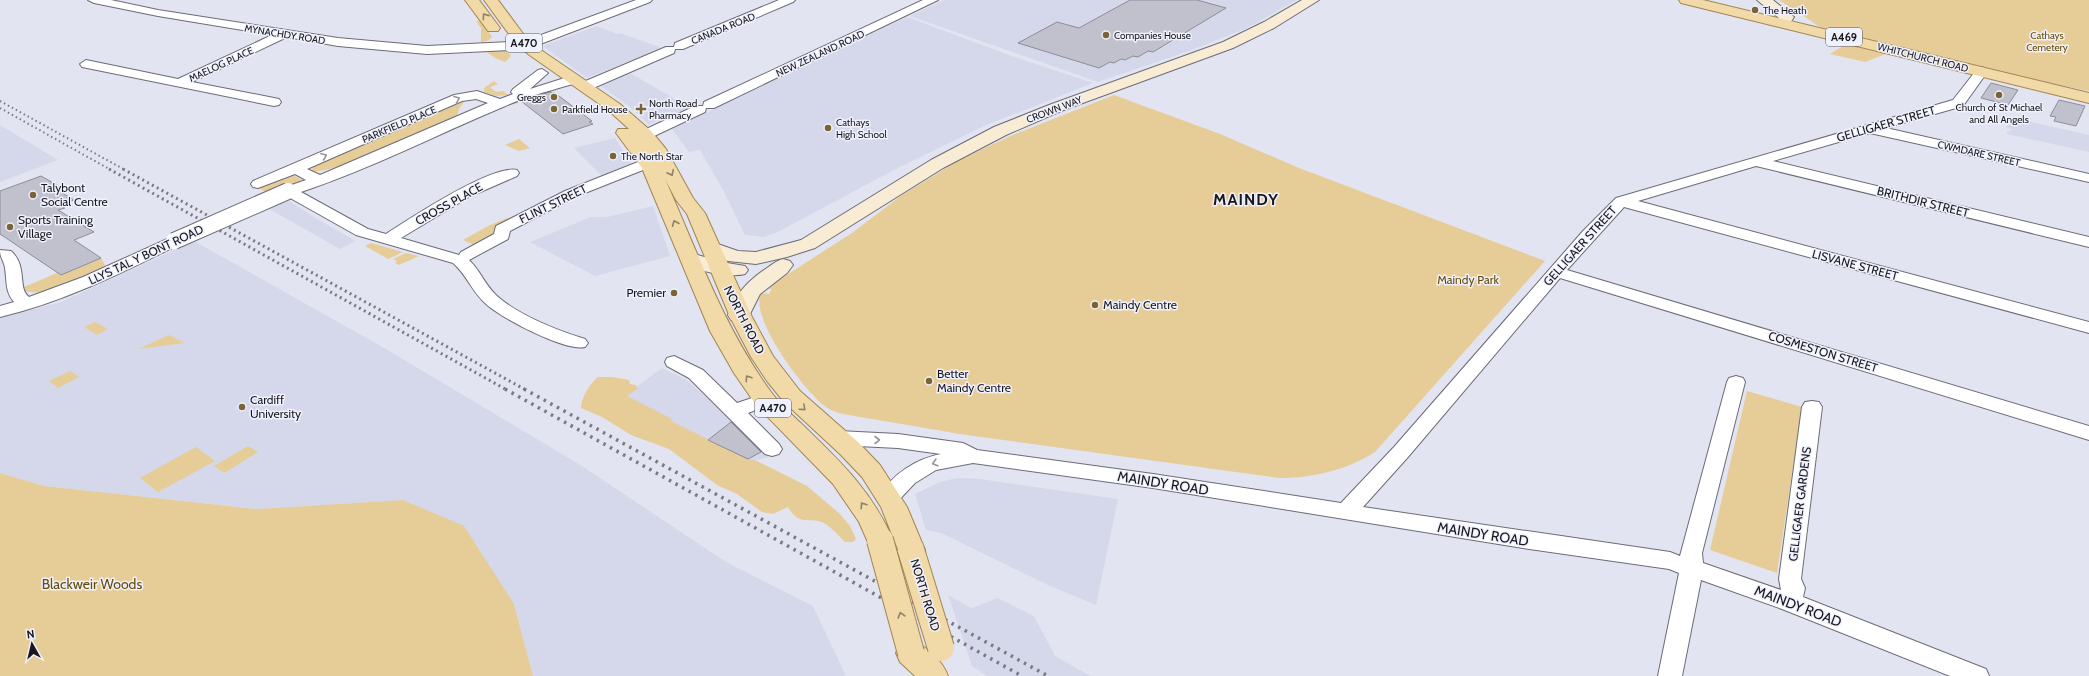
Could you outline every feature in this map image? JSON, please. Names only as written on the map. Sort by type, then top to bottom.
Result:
[{"type":"main road","name":"NORTH ROAD","points":[[472,0],[505,42],[564,80],[614,107],[645,135],[666,162],[685,200],[696,213],[739,315],[763,358],[796,402],[838,438],[869,469],[890,497],[912,550],[942,648],[933,674],[911,652],[880,540],[871,519],[842,478],[764,400],[745,373],[724,337],[648,163],[625,134],[564,80],[526,45],[514,32],[492,0]]},
{"type":"main road","name":"WHITCHURCH ROAD","points":[[1686,0],[1784,22],[2089,98]]},
{"type":"street","name":"MYNACHDY ROAD","points":[[94,0],[158,13],[284,34],[401,48],[438,50],[478,47],[505,42]]},
{"type":"street","points":[[526,45],[646,0]]},
{"type":"street","name":"CANADA ROAD","points":[[564,80],[674,48],[790,0]]},
{"type":"street","name":"NEW ZEALAND ROAD","points":[[645,135],[880,26],[932,0]]},
{"type":"street","name":"CROWN WAY","points":[[712,248],[735,257],[756,258],[780,253],[808,244],[937,164],[1000,131],[1055,108],[1228,45],[1269,25],[1312,0]]},
{"type":"street","points":[[1764,0],[1787,17],[1784,22]]},
{"type":"street","name":"MAELOG PLACE","points":[[179,83],[284,34]]},
{"type":"street","name":"MAELOG PLACE","points":[[86,64],[274,102]]},
{"type":"street","name":"GELLIGAER STREET","points":[[1345,512],[1401,452],[1589,234],[1621,202],[1958,103],[1982,71]]},
{"type":"street","name":"PARKFIELD PLACE","points":[[258,184],[459,98],[477,95],[504,101],[521,90],[564,80]]},
{"type":"street","name":"PARKFIELD PLACE","points":[[288,191],[319,181],[504,101],[564,80]]},
{"type":"street","name":"CWMDARE STREET","points":[[1869,129],[2089,178]]},
{"type":"street","name":"BRITHDIR STREET","points":[[1757,161],[2089,242]]},
{"type":"street","name":"FLINT STREET","points":[[467,255],[502,236],[502,229],[556,200],[648,163]]},
{"type":"street","points":[[300,166],[300,171],[319,181]]},
{"type":"street","name":"CROSS PLACE","points":[[389,239],[450,200],[493,180],[512,174]]},
{"type":"street","points":[[288,191],[356,229],[459,260],[468,266],[485,293],[497,305],[565,340],[579,343]]},
{"type":"street","name":"LLYS TAL Y BONT ROAD","points":[[0,312],[68,291],[130,264],[174,241],[288,191]]},
{"type":"street","name":"LISVANE STREET","points":[[1621,202],[2089,328]]},
{"type":"street","name":"CROWN WAY","points":[[691,259],[718,268],[751,270],[783,265],[804,252],[808,244]]},
{"type":"street","points":[[5,254],[9,256],[13,269],[15,289],[18,298],[27,304]]},
{"type":"street","name":"CROWN WAY","points":[[739,315],[744,301],[754,287],[780,270],[783,265]]},
{"type":"street","name":"COSMESTON STREET","points":[[1556,272],[2089,433]]},
{"type":"street","points":[[674,362],[696,374],[772,449]]},
{"type":"street","points":[[1670,676],[1692,567],[1691,553],[1736,382]]},
{"type":"street","points":[[735,411],[764,400]]},
{"type":"street","name":"GELLIGAER GARDENS","points":[[1790,602],[1793,588],[1790,578],[1812,407]]},
{"type":"street","name":"MAINDY ROAD","points":[[838,438],[898,441],[963,450],[972,456],[1153,481],[1523,540],[1652,557],[1692,567],[1790,602],[1977,676]]},
{"type":"street","name":"MAINDY ROAD","points":[[890,497],[905,479],[922,467],[948,460],[962,460],[972,456]]},
{"type":"shaded area","points":[[944,0],[1297,0],[1245,29],[1189,51],[1098,82],[910,16]]},
{"type":"shaded area","name":"Cathays High School","points":[[907,17],[1012,56],[1093,83],[984,126],[892,171],[776,233],[763,237],[745,235],[723,190],[700,150],[689,152],[672,129]]},
{"type":"shaded area","points":[[596,26],[662,48],[587,78],[543,46]]},
{"type":"shaded area","points":[[630,73],[688,108],[649,125],[630,107],[601,86]]},
{"type":"shaded area","points":[[2013,118],[2089,135],[2089,152],[2007,134],[2007,132],[2013,130],[2006,127]]},
{"type":"shaded area","points":[[0,125],[58,160],[0,182]]},
{"type":"shaded area","points":[[615,138],[631,163],[602,176],[574,148]]},
{"type":"shaded area","points":[[284,198],[356,241],[340,249],[264,206]]},
{"type":"shaded area","points":[[653,206],[670,256],[595,276],[530,242],[591,217],[607,217]]},
{"type":"shaded area","name":"Cardiff University","points":[[194,241],[386,349],[582,466],[726,562],[813,606],[846,676],[533,676],[514,604],[403,500],[257,509],[44,486],[0,473],[0,318],[61,302]]},
{"type":"shaded area","points":[[662,368],[687,380],[764,450],[762,452],[769,457],[745,463],[620,399]]},
{"type":"shaded area","points":[[957,478],[980,479],[1118,499],[1096,605],[1050,586],[941,533],[926,530],[915,494],[940,482]]},
{"type":"shaded area","points":[[948,595],[972,608],[998,598],[1034,616],[1055,656],[1091,676],[987,676],[972,666]]},
{"type":"green space","name":"Cathays Cemetery","points":[[1779,0],[2089,0],[2089,91],[2049,83],[1820,27]]},
{"type":"green space","points":[[481,20],[492,37],[481,43],[481,28],[476,21]]},
{"type":"green space","points":[[1846,44],[1886,54],[1865,62],[1830,54]]},
{"type":"green space","points":[[482,49],[506,49],[511,56],[505,62],[497,59]]},
{"type":"green space","points":[[494,81],[498,84],[490,87],[496,92],[503,91],[508,95],[496,96],[484,92],[484,88]]},
{"type":"green space","name":"Maindy Centre","points":[[1114,95],[1220,134],[1299,168],[1545,261],[1375,452],[1353,464],[1317,475],[1280,478],[960,434],[843,414],[828,408],[817,399],[793,371],[771,336],[763,319],[759,304],[761,293],[769,294],[772,289],[766,288],[852,233],[902,195],[956,162],[1008,137]]},
{"type":"green space","points":[[467,98],[459,109],[457,116],[361,159],[341,166],[312,171],[313,166]]},
{"type":"green space","points":[[519,139],[530,148],[519,151],[505,145]]},
{"type":"green space","points":[[293,175],[303,181],[271,195],[257,187]]},
{"type":"green space","points":[[507,218],[512,220],[476,246],[463,240],[488,226]]},
{"type":"green space","points":[[371,243],[403,252],[388,259],[365,246]]},
{"type":"green space","points":[[406,253],[419,256],[399,265],[395,263],[397,261],[393,259]]},
{"type":"green space","points":[[101,258],[107,269],[57,290],[36,292],[26,291],[24,287],[57,273],[61,275]]},
{"type":"green space","points":[[95,322],[108,329],[97,335],[84,327]]},
{"type":"green space","points":[[169,335],[184,343],[138,349]]},
{"type":"green space","points":[[70,371],[79,377],[58,388],[49,381]]},
{"type":"green space","points":[[598,377],[613,377],[629,380],[630,384],[636,385],[637,389],[627,396],[672,419],[671,421],[807,486],[840,514],[850,526],[856,539],[853,542],[845,542],[824,523],[815,520],[801,519],[792,513],[788,507],[773,514],[762,512],[737,494],[717,485],[669,449],[631,435],[602,417],[581,408],[586,391]]},
{"type":"green space","points":[[1747,391],[1802,407],[1777,573],[1710,550]]},
{"type":"green space","points":[[248,446],[258,452],[224,473],[214,466]]},
{"type":"green space","points":[[196,447],[215,461],[158,492],[140,478]]},
{"type":"green space","name":"Blackweir Woods","points":[[0,473],[44,486],[257,509],[403,500],[464,526],[514,604],[533,676],[0,676]]},
{"type":"building","name":"Companies House","points":[[1130,0],[1197,0],[1226,8],[1153,52],[1148,51],[1138,57],[1133,56],[1125,60],[1121,59],[1114,63],[1110,62],[1099,68],[1018,43],[1057,22],[1079,28]]},
{"type":"building","name":"Church of St Michael and All Angels","points":[[1991,83],[2018,90],[2008,105],[1981,98]]},
{"type":"building","name":"Parkfield House","points":[[550,92],[555,93],[592,121],[589,122],[593,124],[563,134],[521,101]]},
{"type":"building","points":[[2059,100],[2085,106],[2076,126],[2054,121],[2056,117],[2050,116]]},
{"type":"building","points":[[41,176],[64,189],[59,191],[74,200],[60,205],[65,208],[58,210],[94,232],[74,240],[101,258],[61,275],[0,234],[0,191]]},
{"type":"building","points":[[731,422],[761,452],[748,459],[708,440]]},
{"type":"railway","points":[[0,101],[125,170]]},
{"type":"railway","points":[[0,108],[111,170]]},
{"type":"railway","points":[[109,169],[507,390]]},
{"type":"railway","points":[[123,169],[526,390]]},
{"type":"railway","points":[[505,389],[1022,676]]},
{"type":"railway","points":[[524,389],[1048,676]]},
{"type":"place","name":"The Heath","points":[[1755,10]]},
{"type":"place","name":"Companies House","points":[[1106,35]]},
{"type":"place","name":"Church of St Michael and All Angels","points":[[1999,95]]},
{"type":"place","name":"Greggs","points":[[554,97]]},
{"type":"place","name":"Parkfield House","points":[[554,109]]},
{"type":"place","name":"North Road Pharmacy","points":[[641,109]]},
{"type":"place","name":"Cathays High School","points":[[828,128]]},
{"type":"place","name":"The North Star","points":[[613,156]]},
{"type":"place","name":"Talybont Social Centre","points":[[33,195]]},
{"type":"place","name":"Sports Training Village","points":[[10,227]]},
{"type":"place","name":"Premier","points":[[674,293]]},
{"type":"place","name":"Maindy Centre","points":[[1095,305]]},
{"type":"place","name":"Better Maindy Centre","points":[[929,381]]},
{"type":"place","name":"Cardiff University","points":[[242,407]]},
{"type":"district","name":"MAINDY","points":[[1246,199]]},
{"type":"park label","name":"Maindy Park","points":[[1468,280]]}]
